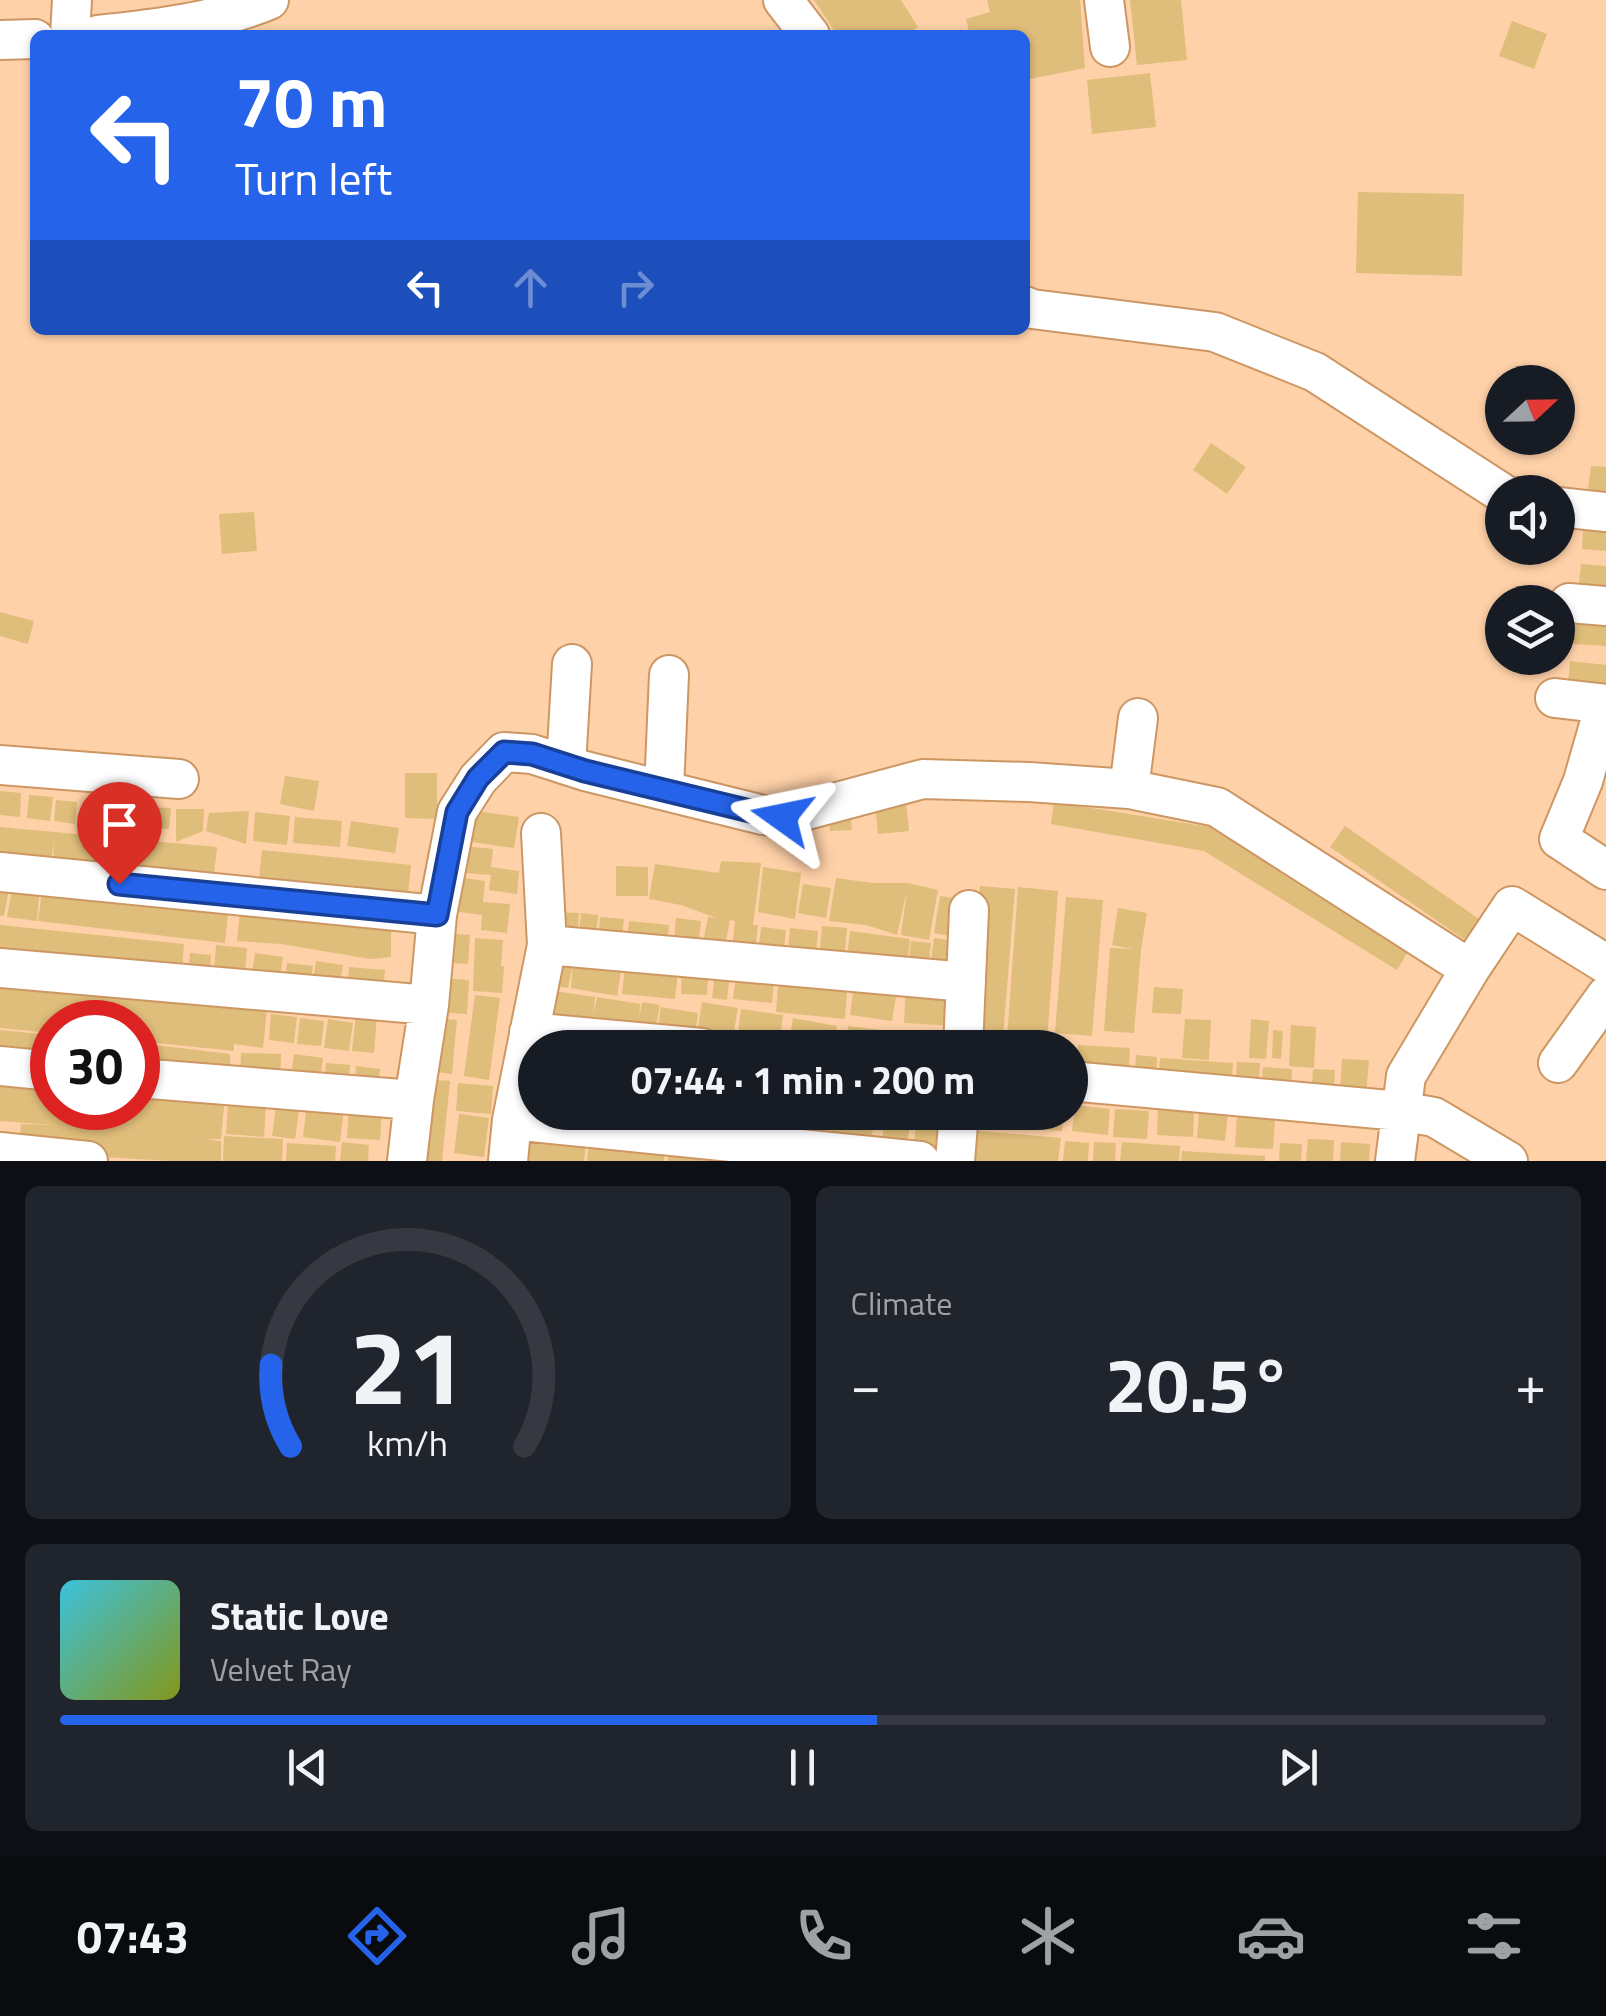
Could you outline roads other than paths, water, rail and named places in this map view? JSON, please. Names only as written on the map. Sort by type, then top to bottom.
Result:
[{"type":"street","points":[[70,30],[72,0]]},
{"type":"street","points":[[143,30],[243,11],[269,0]]},
{"type":"street","points":[[782,0],[806,30]]},
{"type":"street","points":[[1104,0],[1110,46]]},
{"type":"street","points":[[0,40],[30,39]]},
{"type":"street","points":[[1030,308],[1215,332],[1314,372],[1485,482]]},
{"type":"street","points":[[1575,509],[1606,512]]},
{"type":"street","points":[[1575,604],[1606,606]]},
{"type":"street","points":[[566,765],[572,664]]},
{"type":"street","points":[[664,790],[669,675]]},
{"type":"street","points":[[1555,698],[1606,704],[1583,781],[1559,839],[1606,870]]},
{"type":"street","points":[[1128,789],[1138,718]]},
{"type":"street","points":[[407,1161],[437,915],[457,812],[478,778],[504,752],[532,754],[782,817],[924,779],[1128,789],[1217,807],[1470,969]]},
{"type":"street","points":[[0,765],[179,779]]},
{"type":"street","points":[[528,1030],[547,944],[541,833]]},
{"type":"street","points":[[0,872],[437,915]]},
{"type":"street","points":[[1395,1161],[1406,1076],[1512,906],[1606,964]]},
{"type":"street","points":[[964,1030],[969,910]]},
{"type":"street","points":[[547,944],[966,982]]},
{"type":"street","points":[[0,968],[429,1005]]},
{"type":"street","points":[[1558,1063],[1606,996]]},
{"type":"street","points":[[0,1066],[30,1069]]},
{"type":"street","points":[[160,1080],[414,1100]]},
{"type":"street","points":[[1088,1082],[1434,1117],[1508,1161]]},
{"type":"street","points":[[508,1161],[518,1087]]},
{"type":"street","points":[[512,1120],[920,1161]]},
{"type":"street","points":[[955,1161],[958,1130]]},
{"type":"street","points":[[0,1152],[88,1161]]}]
